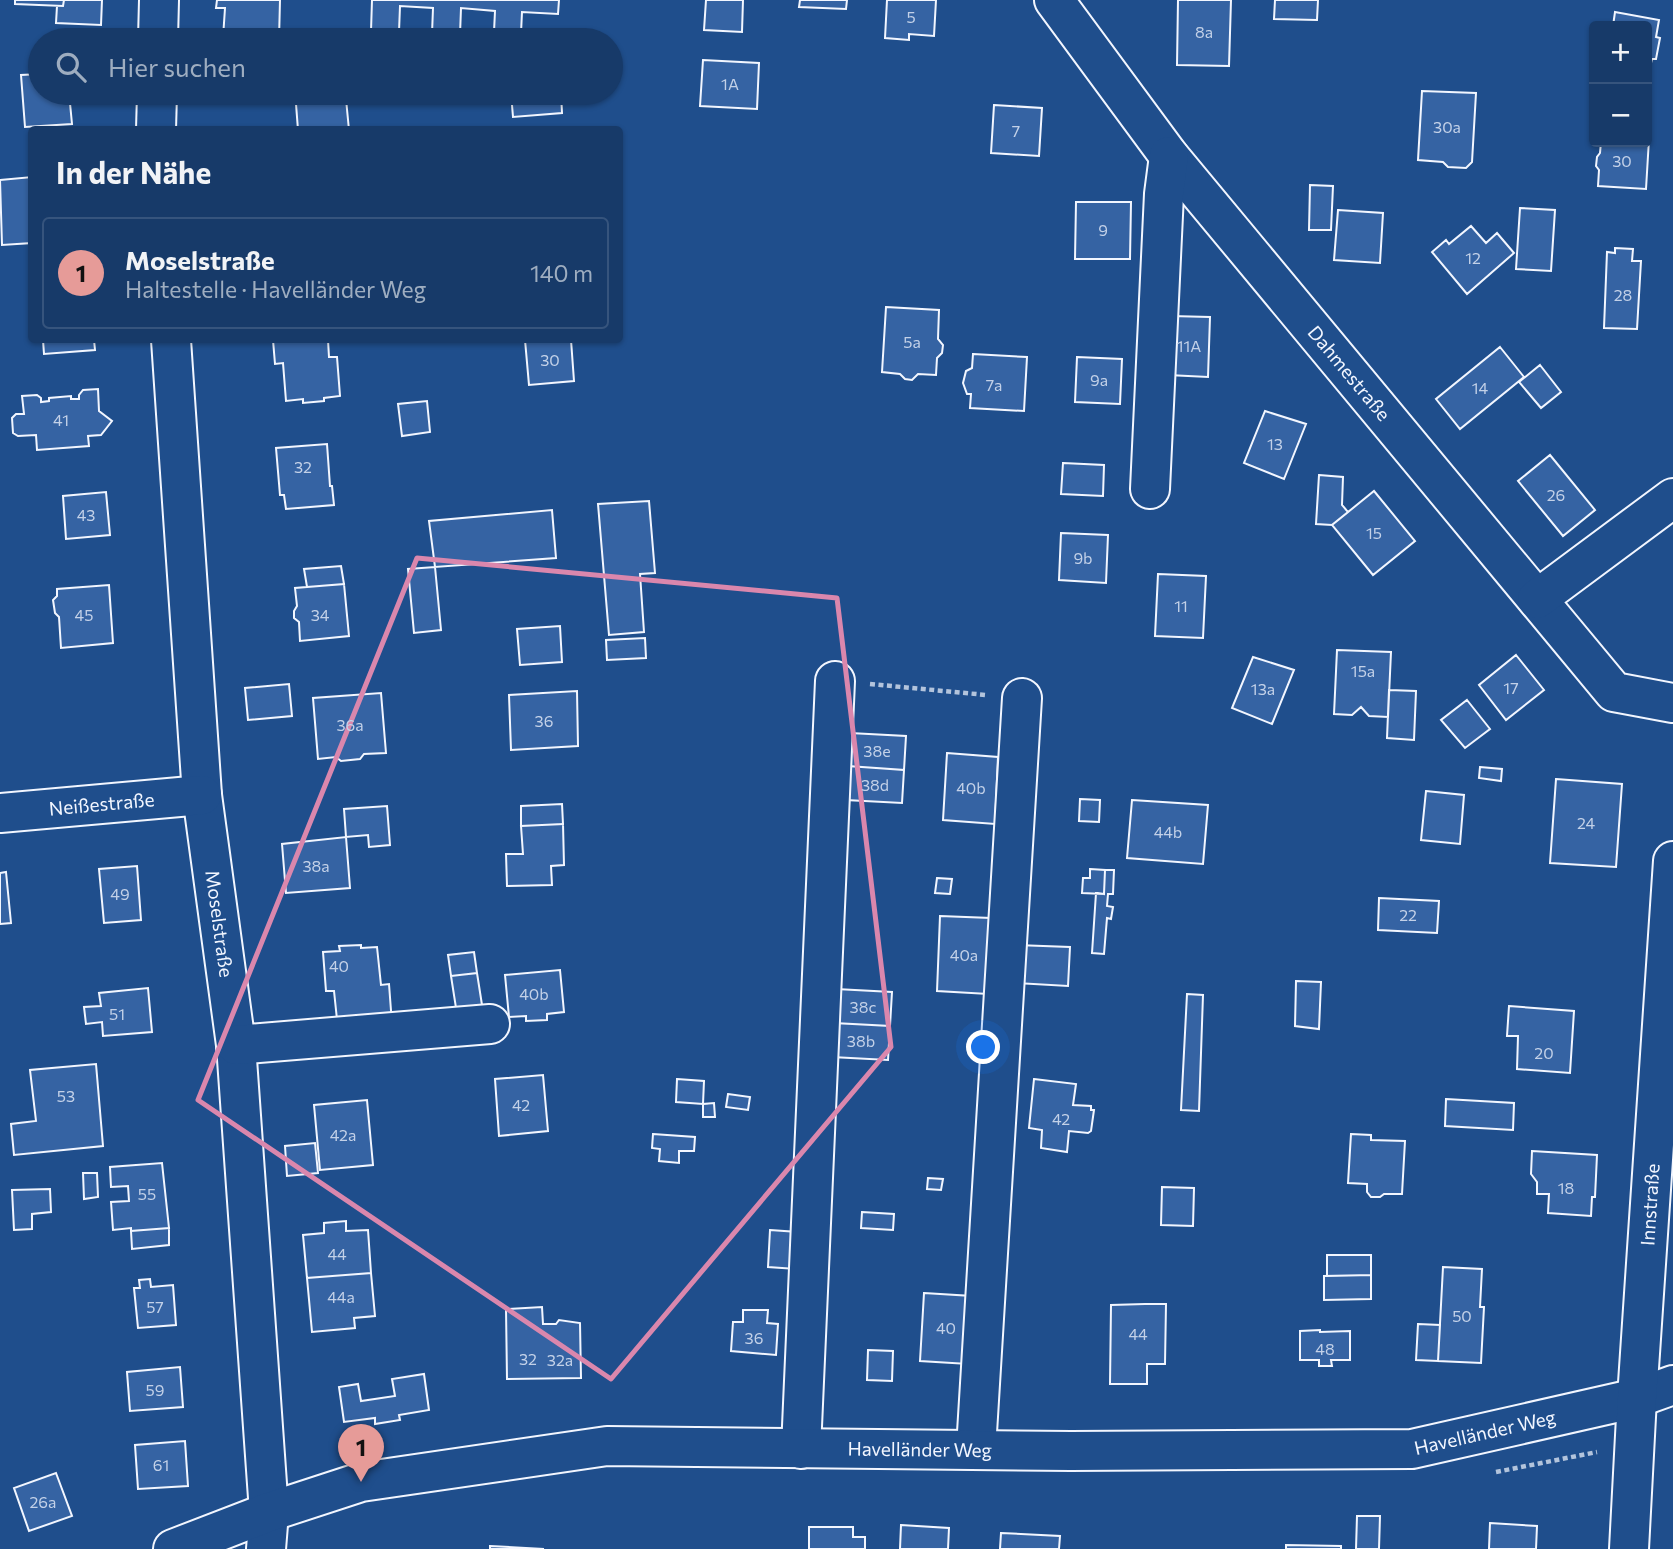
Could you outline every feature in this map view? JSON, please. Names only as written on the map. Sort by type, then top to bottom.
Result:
[{"type":"street","points":[[158,28],[159,0]]},
{"type":"street","name":"Dahmestraße","points":[[1054,0],[1169,156],[1614,692],[1673,703]]},
{"type":"street","points":[[156,126],[157,105]]},
{"type":"street","points":[[1150,489],[1164,194],[1169,156]]},
{"type":"street","name":"Moselstraße","points":[[171,343],[202,795],[236,1045],[267,1531]]},
{"type":"street","points":[[1537,599],[1673,498]]},
{"type":"street","points":[[801,1449],[835,681]]},
{"type":"street","points":[[976,1449],[1022,698]]},
{"type":"street","name":"Neißestraße","points":[[0,813],[202,795]]},
{"type":"street","name":"Innstraße","points":[[1629,1549],[1673,861]]},
{"type":"street","points":[[236,1045],[490,1024]]},
{"type":"street","name":"Havelländer Weg","points":[[173,1549],[267,1531],[360,1482],[607,1446],[801,1449],[1412,1449],[1637,1398],[1673,1385]]},
{"type":"path","points":[[835,681],[1022,698]]},
{"type":"highlighted area","points":[[417,558],[837,598],[891,1047],[611,1379],[198,1100]]},
{"type":"building","points":[[15,0],[64,0],[63,6],[15,4]]},
{"type":"building","points":[[64,0],[102,0],[101,25],[56,23],[57,6],[63,6]]},
{"type":"building","points":[[217,0],[280,0],[279,28],[224,28],[225,8],[216,8]]},
{"type":"building","points":[[372,0],[559,0],[558,14],[522,12],[521,28],[494,28],[495,11],[461,8],[460,28],[432,28],[433,8],[400,6],[399,28],[371,28]]},
{"type":"building","points":[[706,0],[743,0],[742,32],[704,30]]},
{"type":"building","points":[[800,0],[847,0],[846,9],[799,7]]},
{"type":"building","points":[[887,0],[936,0],[934,36],[909,34],[909,40],[885,38]]},
{"type":"building","points":[[1178,0],[1231,0],[1229,66],[1177,65]]},
{"type":"building","points":[[1275,0],[1318,0],[1317,20],[1274,19]]},
{"type":"building","points":[[1615,12],[1659,20],[1656,37],[1660,38],[1656,59],[1652,59],[1652,21],[1614,21]]},
{"type":"building","points":[[703,60],[759,63],[757,109],[700,106]]},
{"type":"building","points":[[21,75],[28,75],[28,105],[70,105],[72,124],[25,127]]},
{"type":"building","points":[[1422,91],[1476,93],[1472,162],[1466,168],[1448,167],[1443,162],[1418,160]]},
{"type":"building","points":[[296,105],[347,105],[349,126],[298,126]]},
{"type":"building","points":[[512,105],[562,105],[562,113],[513,117]]},
{"type":"building","points":[[994,105],[1042,108],[1039,156],[991,153]]},
{"type":"building","points":[[1601,147],[1649,147],[1646,189],[1598,186],[1599,170],[1596,166]]},
{"type":"building","points":[[28,177],[28,243],[2,245],[0,180]]},
{"type":"building","points":[[1310,185],[1333,186],[1331,230],[1309,230]]},
{"type":"building","points":[[1076,202],[1131,202],[1130,259],[1075,259]]},
{"type":"building","points":[[1520,208],[1555,210],[1551,271],[1516,269]]},
{"type":"building","points":[[1338,210],[1383,213],[1380,263],[1334,260]]},
{"type":"building","points":[[1471,226],[1486,243],[1497,233],[1514,253],[1467,294],[1432,252],[1446,240],[1449,244]]},
{"type":"building","points":[[1615,248],[1633,249],[1632,261],[1641,261],[1637,329],[1604,328],[1607,252],[1615,253]]},
{"type":"building","points":[[886,307],[939,310],[938,339],[943,345],[942,353],[937,358],[936,375],[918,374],[912,380],[905,379],[900,374],[882,372]]},
{"type":"building","points":[[1171,316],[1210,317],[1208,377],[1168,375]]},
{"type":"building","points":[[43,343],[94,343],[95,350],[44,354]]},
{"type":"building","points":[[273,343],[328,343],[329,357],[337,357],[340,396],[303,403],[303,399],[286,401],[283,363],[275,364]]},
{"type":"building","points":[[525,343],[571,343],[574,381],[529,385]]},
{"type":"building","points":[[1500,347],[1524,377],[1460,429],[1436,399]]},
{"type":"building","points":[[973,354],[1027,357],[1024,411],[970,408],[971,394],[967,394],[963,383],[966,371],[972,368]]},
{"type":"building","points":[[1077,357],[1122,359],[1120,404],[1075,402]]},
{"type":"building","points":[[1540,365],[1561,392],[1541,408],[1519,382]]},
{"type":"building","points":[[98,389],[99,411],[112,421],[101,435],[88,436],[89,446],[37,450],[36,435],[18,436],[13,433],[12,418],[16,414],[24,414],[22,396],[37,395],[41,402],[49,401],[49,398],[71,396],[71,399],[79,399],[83,390]]},
{"type":"building","points":[[427,401],[430,432],[402,436],[398,404]]},
{"type":"building","points":[[1265,411],[1306,424],[1284,479],[1244,463]]},
{"type":"building","points":[[327,444],[334,505],[286,509],[284,495],[280,495],[276,448]]},
{"type":"building","points":[[1550,455],[1595,510],[1563,536],[1518,481]]},
{"type":"building","points":[[1063,463],[1104,465],[1103,496],[1061,494]]},
{"type":"building","points":[[1319,475],[1343,477],[1342,505],[1348,512],[1332,525],[1316,524]]},
{"type":"building","points":[[1374,491],[1415,541],[1373,575],[1332,525]]},
{"type":"building","points":[[106,492],[110,535],[66,539],[63,496]]},
{"type":"building","points":[[649,501],[655,573],[640,574],[644,632],[609,635],[598,504]]},
{"type":"building","points":[[552,510],[556,558],[435,567],[429,521]]},
{"type":"building","points":[[1061,533],[1108,535],[1106,583],[1059,580]]},
{"type":"building","points":[[341,566],[344,584],[307,587],[304,569]]},
{"type":"building","points":[[435,567],[441,630],[414,633],[408,569]]},
{"type":"building","points":[[1158,574],[1206,576],[1203,638],[1155,636]]},
{"type":"building","points":[[344,584],[349,636],[300,641],[299,622],[294,618],[297,606],[295,588]]},
{"type":"building","points":[[109,585],[113,643],[61,648],[59,617],[55,613],[53,600],[57,596],[57,589]]},
{"type":"building","points":[[560,626],[562,662],[520,665],[517,629]]},
{"type":"building","points":[[645,638],[646,658],[607,660],[606,640]]},
{"type":"building","points":[[1337,650],[1391,652],[1388,717],[1369,716],[1361,707],[1352,715],[1334,714]]},
{"type":"building","points":[[1516,655],[1544,690],[1506,720],[1479,685]]},
{"type":"building","points":[[1253,657],[1294,670],[1272,724],[1232,708]]},
{"type":"building","points":[[289,684],[292,716],[248,720],[245,688]]},
{"type":"building","points":[[1389,690],[1416,691],[1414,740],[1387,738]]},
{"type":"building","points":[[577,691],[578,746],[511,750],[509,695]]},
{"type":"building","points":[[381,693],[386,753],[364,754],[360,759],[341,761],[336,757],[318,759],[313,698]]},
{"type":"building","points":[[1467,700],[1490,729],[1465,748],[1441,720]]},
{"type":"building","points":[[850,733],[906,736],[904,770],[848,766]]},
{"type":"building","points":[[947,753],[998,757],[995,824],[943,820]]},
{"type":"building","points":[[848,766],[904,770],[902,803],[846,800]]},
{"type":"building","points":[[1480,767],[1502,769],[1501,781],[1479,778]]},
{"type":"building","points":[[1556,779],[1622,784],[1616,867],[1550,863]]},
{"type":"building","points":[[1426,791],[1464,795],[1460,844],[1421,840]]},
{"type":"building","points":[[1080,799],[1100,800],[1099,822],[1079,821]]},
{"type":"building","points":[[1132,800],[1208,805],[1203,864],[1127,858]]},
{"type":"building","points":[[562,804],[563,824],[521,826],[521,806]]},
{"type":"building","points":[[387,806],[390,845],[369,847],[368,835],[346,837],[344,809]]},
{"type":"building","points":[[563,824],[564,865],[551,866],[552,885],[507,886],[506,854],[523,854],[521,826]]},
{"type":"building","points":[[346,837],[350,888],[286,893],[282,844]]},
{"type":"building","points":[[137,866],[141,920],[104,923],[99,869]]},
{"type":"building","points":[[1090,869],[1105,870],[1104,894],[1082,893],[1083,878],[1090,878]]},
{"type":"building","points":[[1105,870],[1114,870],[1113,894],[1108,894],[1107,906],[1113,907],[1111,919],[1107,918],[1104,954],[1092,953],[1096,893],[1104,894]]},
{"type":"building","points":[[6,872],[11,923],[0,924],[0,873]]},
{"type":"building","points":[[937,878],[952,879],[950,894],[935,893]]},
{"type":"building","points":[[1379,898],[1439,901],[1437,933],[1378,930]]},
{"type":"building","points":[[940,916],[991,918],[988,994],[937,991]]},
{"type":"building","points":[[361,945],[361,948],[377,947],[381,985],[389,984],[392,1024],[338,1029],[334,991],[326,991],[323,952],[340,951],[339,946]]},
{"type":"building","points":[[1016,945],[1070,947],[1068,986],[1014,983]]},
{"type":"building","points":[[474,952],[477,973],[451,976],[448,955]]},
{"type":"building","points":[[560,970],[564,1012],[547,1014],[547,1020],[526,1021],[526,1016],[509,1017],[505,975]]},
{"type":"building","points":[[477,973],[482,1005],[456,1008],[451,976]]},
{"type":"building","points":[[1296,981],[1321,982],[1319,1029],[1295,1026]]},
{"type":"building","points":[[148,988],[152,1032],[103,1036],[102,1022],[86,1024],[84,1007],[101,1006],[99,993]]},
{"type":"building","points":[[836,989],[892,992],[890,1026],[834,1023]]},
{"type":"building","points":[[1187,994],[1203,995],[1199,1111],[1181,1110]]},
{"type":"building","points":[[1509,1006],[1574,1011],[1570,1073],[1517,1069],[1518,1036],[1507,1036]]},
{"type":"building","points":[[834,1023],[890,1026],[888,1060],[832,1057]]},
{"type":"building","points":[[96,1064],[103,1146],[14,1155],[11,1124],[36,1121],[30,1070]]},
{"type":"building","points":[[543,1075],[548,1131],[499,1136],[495,1079]]},
{"type":"building","points":[[677,1079],[704,1081],[703,1104],[676,1102]]},
{"type":"building","points":[[1034,1079],[1076,1084],[1073,1105],[1091,1106],[1091,1110],[1094,1110],[1091,1131],[1069,1131],[1067,1152],[1041,1148],[1042,1130],[1029,1128]]},
{"type":"building","points":[[728,1094],[750,1097],[748,1110],[726,1107]]},
{"type":"building","points":[[1446,1099],[1514,1103],[1513,1130],[1445,1126]]},
{"type":"building","points":[[367,1100],[373,1165],[320,1170],[314,1105]]},
{"type":"building","points":[[714,1103],[715,1117],[703,1117],[703,1104]]},
{"type":"building","points":[[653,1134],[695,1137],[694,1151],[679,1151],[679,1163],[659,1161],[660,1149],[652,1148]]},
{"type":"building","points":[[1351,1134],[1371,1135],[1371,1140],[1405,1141],[1402,1194],[1371,1197],[1367,1192],[1367,1184],[1348,1183]]},
{"type":"building","points":[[315,1143],[318,1173],[287,1176],[285,1146]]},
{"type":"building","points":[[1532,1151],[1597,1155],[1595,1197],[1592,1197],[1591,1216],[1548,1213],[1549,1194],[1537,1194],[1537,1182],[1531,1174]]},
{"type":"building","points":[[162,1163],[169,1228],[113,1230],[111,1202],[129,1201],[128,1186],[111,1187],[110,1167]]},
{"type":"building","points":[[83,1173],[97,1173],[98,1197],[84,1199]]},
{"type":"building","points":[[928,1178],[943,1179],[941,1190],[927,1189]]},
{"type":"building","points":[[1162,1187],[1194,1188],[1193,1226],[1161,1225]]},
{"type":"building","points":[[50,1189],[51,1212],[32,1214],[32,1229],[14,1230],[12,1190]]},
{"type":"building","points":[[862,1212],[894,1214],[893,1230],[861,1228]]},
{"type":"building","points":[[346,1221],[346,1231],[368,1230],[371,1273],[307,1278],[303,1235],[324,1233],[324,1223]]},
{"type":"building","points":[[169,1228],[169,1245],[132,1249],[131,1231]]},
{"type":"building","points":[[770,1230],[798,1232],[796,1269],[768,1267]]},
{"type":"building","points":[[1327,1255],[1371,1255],[1371,1275],[1327,1276]]},
{"type":"building","points":[[1443,1267],[1482,1269],[1480,1307],[1484,1307],[1481,1363],[1438,1361]]},
{"type":"building","points":[[371,1273],[375,1316],[354,1318],[355,1328],[312,1332],[307,1278]]},
{"type":"building","points":[[1371,1275],[1371,1299],[1324,1300],[1324,1276]]},
{"type":"building","points":[[150,1279],[151,1287],[173,1285],[176,1325],[138,1328],[134,1288],[140,1288],[139,1280]]},
{"type":"building","points":[[924,1293],[972,1296],[968,1364],[920,1361]]},
{"type":"building","points":[[1166,1304],[1165,1364],[1147,1364],[1147,1384],[1110,1384],[1111,1305]]},
{"type":"building","points":[[542,1307],[543,1324],[556,1324],[559,1320],[580,1323],[581,1378],[507,1379],[506,1309]]},
{"type":"building","points":[[743,1310],[768,1310],[767,1323],[778,1324],[776,1355],[731,1351],[733,1322],[743,1322]]},
{"type":"building","points":[[1418,1324],[1440,1325],[1438,1361],[1416,1360]]},
{"type":"building","points":[[1300,1331],[1350,1331],[1350,1360],[1331,1360],[1332,1366],[1319,1366],[1319,1360],[1300,1360]]},
{"type":"building","points":[[868,1350],[893,1351],[892,1381],[867,1380]]},
{"type":"building","points":[[180,1367],[183,1407],[130,1411],[127,1372]]},
{"type":"building","points":[[424,1374],[429,1410],[399,1415],[400,1420],[375,1424],[375,1418],[344,1422],[339,1387],[358,1384],[361,1401],[395,1396],[392,1379]]},
{"type":"building","points":[[185,1441],[188,1486],[138,1489],[135,1445]]},
{"type":"building","points":[[56,1473],[72,1516],[29,1531],[14,1488]]},
{"type":"building","points":[[1357,1516],[1380,1516],[1379,1549],[1356,1549]]},
{"type":"building","points":[[1490,1523],[1537,1526],[1536,1549],[1489,1549]]},
{"type":"building","points":[[901,1525],[949,1528],[948,1549],[900,1549]]},
{"type":"building","points":[[809,1527],[853,1527],[853,1537],[865,1537],[865,1549],[809,1549]]},
{"type":"building","points":[[1001,1533],[1060,1536],[1059,1549],[1000,1549]]},
{"type":"building","points":[[1286,1545],[1341,1546],[1341,1549],[1286,1549]]},
{"type":"building","points":[[490,1546],[544,1549],[490,1549]]},
{"type":"place","name":"Moselstraße","points":[[361,1482]]}]
